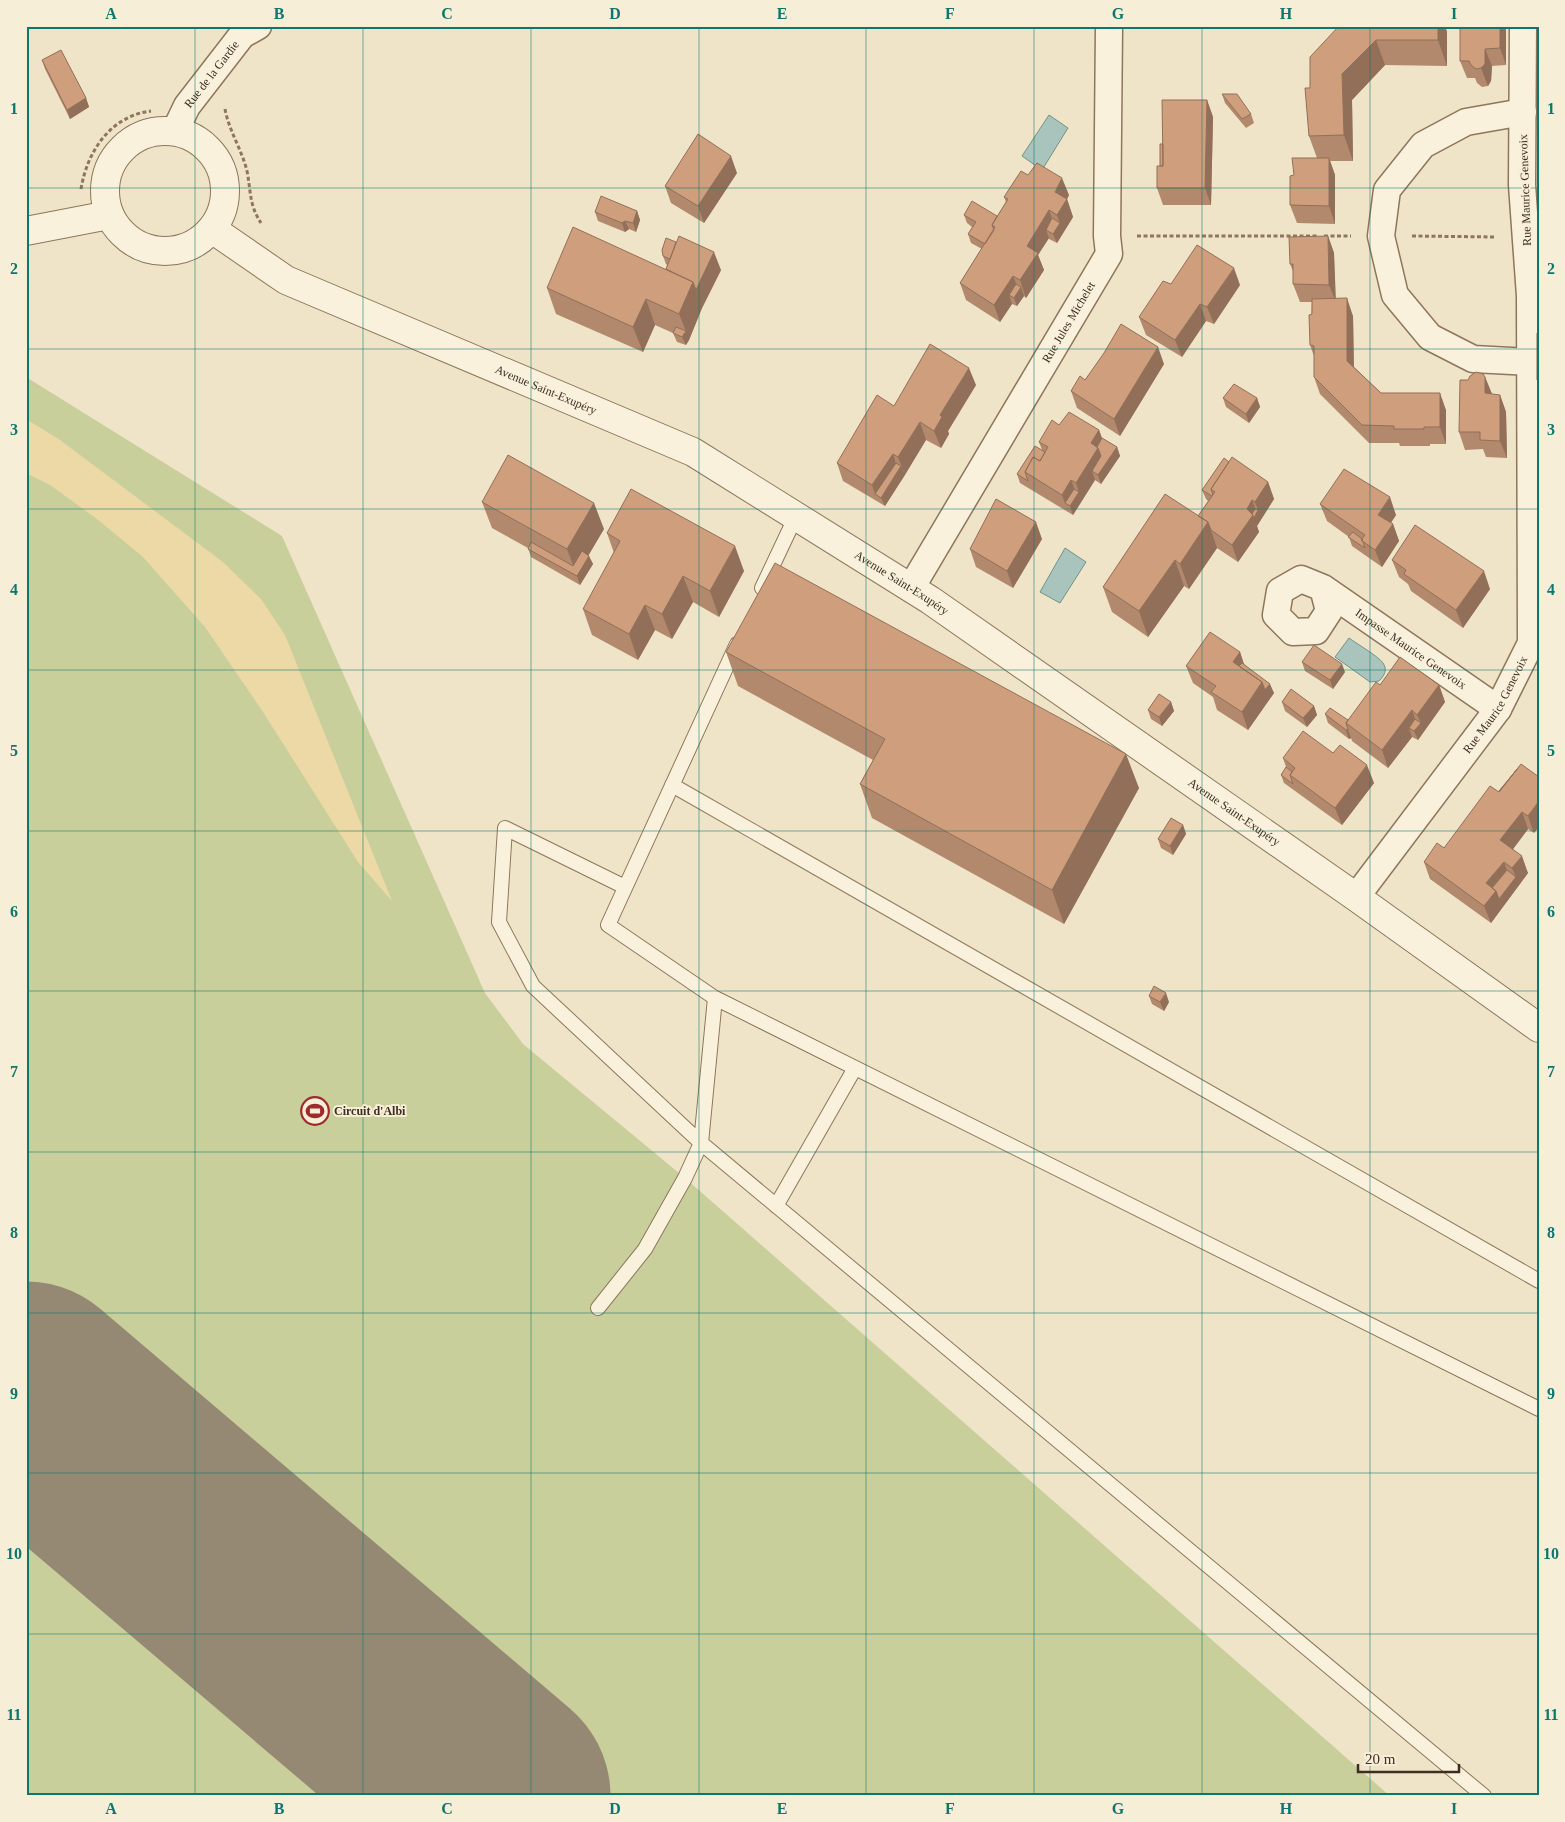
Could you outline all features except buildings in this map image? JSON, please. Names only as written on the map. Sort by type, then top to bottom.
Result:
[{"type":"street","name":"Rue de la Gardie","points":[[175,131],[188,106],[242,35],[258,26]]},
{"type":"street","name":"Rue Jules Michelet","points":[[911,588],[1110,254],[1108,236],[1109,26]]},
{"type":"street","name":"Rue Maurice Genevoix","points":[[1356,897],[1498,709],[1535,642],[1530,362],[1534,296],[1526,237],[1530,185],[1523,112],[1523,26]]},
{"type":"street","points":[[1523,112],[1466,122],[1423,145],[1387,190],[1381,236],[1395,295],[1430,337],[1473,358],[1530,362]]},
{"type":"street","points":[[157,131],[175,131],[192,137],[207,148],[218,162],[224,178],[225,196],[221,214],[212,229],[196,243],[177,250],[156,251],[136,245],[120,232],[109,215],[104,197],[105,178],[112,161],[124,146],[139,136],[157,131]]},
{"type":"street","points":[[26,232],[109,215]]},
{"type":"street","name":"Avenue Saint-Exupéry","points":[[212,229],[286,280],[693,452],[911,588],[1356,897],[1539,1028]]},
{"type":"street","name":"Impasse Maurice Genevoix","points":[[1323,588],[1498,709]]},
{"type":"lane","points":[[759,597],[796,516]]},
{"type":"lane","points":[[742,632],[608,925],[715,998],[1539,1409]]},
{"type":"lane","points":[[672,785],[1539,1281]]},
{"type":"lane","points":[[625,887],[505,828],[499,922],[533,986],[700,1143],[1484,1796]]},
{"type":"lane","points":[[598,1308],[645,1249],[685,1178],[700,1143],[715,998]]},
{"type":"lane","points":[[776,1206],[855,1068]]},
{"type":"path","points":[[80,190],[90,154],[107,132],[127,119],[153,111]]},
{"type":"path","points":[[1108,236],[1526,237]]},
{"type":"green space","name":"Circuit d'Albi","points":[[26,377],[282,536],[485,993],[523,1044],[685,1178],[1390,1796],[26,1796]]},
{"type":"sand","points":[[26,419],[60,440],[223,562],[261,599],[285,635],[392,901],[358,862],[263,712],[205,627],[143,557],[97,519],[50,485],[26,473]]},
{"type":"water","points":[[1049,115],[1068,128],[1042,170],[1022,156]]},
{"type":"water","points":[[1065,548],[1086,562],[1060,603],[1040,592]]},
{"type":"water","points":[[1349,638],[1383,663],[1385,673],[1379,681],[1370,682],[1335,657]]},
{"type":"taxiway","points":[[390,1706],[453,1778],[463,1796]]},
{"type":"runway","points":[[26,1396],[496,1796]]},
{"type":"place","name":"Circuit d'Albi","points":[[315,1111]]}]
